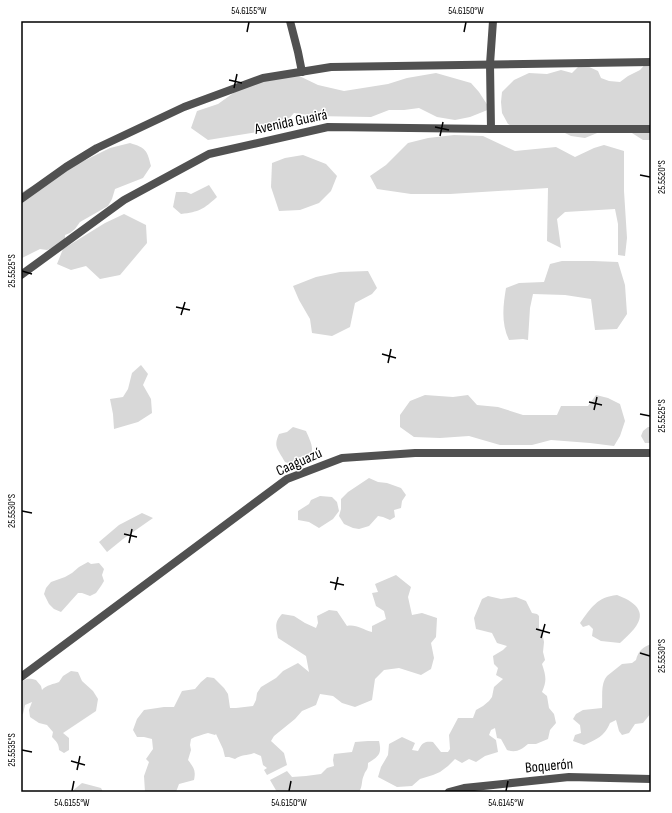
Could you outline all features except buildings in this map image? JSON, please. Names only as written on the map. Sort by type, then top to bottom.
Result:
[{"type":"street","points":[[290,21],[302,72]]},
{"type":"street","points":[[491,129],[490,64],[493,21]]},
{"type":"street","points":[[21,199],[66,167],[97,148],[184,107],[263,78],[331,67],[651,62]]},
{"type":"street","name":"Avenida Guairá","points":[[21,275],[124,200],[209,154],[328,126],[491,129],[651,129]]},
{"type":"street","name":"Caaguazú","points":[[21,677],[287,479],[342,458],[415,453],[651,453]]},
{"type":"street","name":"Boquerón","points":[[449,792],[464,788],[569,777],[651,778]]},
{"type":"shaded area","points":[[650,59],[651,140],[643,140],[624,128],[607,129],[585,138],[571,136],[557,129],[518,129],[508,124],[502,113],[502,92],[514,80],[529,73],[547,74],[561,70],[572,73],[580,65],[585,65],[598,71],[601,78],[609,81],[620,82],[640,70]]},
{"type":"shaded area","points":[[293,73],[318,85],[344,91],[388,84],[407,78],[436,73],[471,83],[490,109],[470,117],[455,120],[437,117],[419,108],[389,110],[371,117],[314,116],[294,113],[284,124],[263,131],[208,140],[191,128],[197,111],[218,104],[246,84]]},
{"type":"shaded area","points":[[454,135],[483,136],[515,151],[556,147],[575,157],[604,145],[624,151],[624,191],[627,238],[625,256],[618,255],[618,224],[615,209],[565,212],[557,219],[561,248],[547,241],[548,188],[450,194],[411,194],[377,189],[370,176],[386,165],[408,143],[428,138]]},
{"type":"shaded area","points":[[130,143],[143,148],[147,153],[151,166],[143,178],[115,189],[108,206],[80,222],[75,229],[65,235],[65,239],[59,245],[47,250],[40,249],[22,258],[21,260],[21,193],[110,148]]},
{"type":"shaded area","points":[[303,155],[326,164],[337,176],[331,191],[319,203],[300,210],[279,211],[271,187],[272,163],[285,158]]},
{"type":"shaded area","points":[[209,185],[217,197],[205,207],[197,211],[181,214],[173,207],[176,192],[186,192],[191,194]]},
{"type":"shaded area","points":[[124,214],[146,225],[147,243],[120,275],[100,279],[86,266],[71,270],[57,264],[63,249],[105,223]]},
{"type":"shaded area","points":[[562,261],[618,262],[625,285],[627,314],[617,329],[595,330],[591,299],[565,295],[533,294],[530,308],[528,340],[509,340],[506,334],[504,321],[506,288],[519,283],[544,282],[550,264]]},
{"type":"shaded area","points":[[368,271],[377,288],[372,294],[355,303],[350,327],[332,336],[312,333],[310,319],[293,286],[316,277],[340,272]]},
{"type":"shaded area","points":[[141,365],[148,374],[143,385],[151,399],[152,413],[138,422],[114,429],[110,399],[123,397],[128,389],[132,373]]},
{"type":"shaded area","points":[[425,395],[453,397],[468,395],[477,405],[498,407],[523,415],[557,415],[561,406],[588,406],[596,395],[608,398],[620,404],[625,421],[620,436],[614,446],[551,440],[532,445],[500,445],[469,436],[440,438],[414,437],[400,427],[400,415],[410,401]]},
{"type":"shaded area","points":[[293,427],[306,431],[312,447],[309,458],[298,464],[285,462],[276,445],[279,434],[287,432]]},
{"type":"shaded area","points":[[648,427],[651,427],[651,443],[645,443],[641,436],[643,431]]},
{"type":"shaded area","points":[[369,478],[401,488],[406,495],[402,501],[401,508],[394,510],[395,517],[390,520],[378,516],[369,526],[359,529],[353,528],[344,524],[339,516],[341,499],[348,492]]},
{"type":"shaded area","points":[[320,496],[332,497],[337,502],[339,511],[333,519],[319,528],[309,522],[298,520],[298,511],[309,504],[311,500]]},
{"type":"shaded area","points":[[142,513],[153,518],[107,552],[99,542],[119,525]]},
{"type":"shaded area","points":[[88,562],[91,564],[99,563],[104,569],[102,575],[104,581],[96,593],[90,596],[78,593],[61,612],[54,609],[49,604],[44,594],[46,588],[51,582],[65,577]]},
{"type":"shaded area","points":[[396,575],[411,587],[408,597],[412,615],[422,613],[437,618],[436,637],[431,643],[434,658],[431,669],[421,675],[399,668],[384,670],[375,679],[372,700],[355,707],[342,703],[333,696],[320,694],[316,705],[302,711],[295,719],[274,736],[271,741],[284,753],[287,765],[267,775],[264,770],[267,768],[263,765],[261,756],[254,753],[240,756],[235,759],[225,757],[216,734],[208,733],[191,739],[191,750],[188,760],[194,769],[194,780],[179,784],[176,792],[145,792],[144,776],[149,762],[146,759],[153,749],[152,739],[137,737],[133,730],[137,719],[144,710],[174,707],[182,691],[195,689],[207,677],[214,678],[224,688],[228,694],[230,708],[253,706],[257,693],[261,687],[276,678],[283,671],[298,663],[309,672],[306,656],[278,638],[276,625],[282,614],[294,616],[316,628],[318,623],[317,616],[329,610],[337,611],[347,626],[356,626],[372,632],[372,626],[386,619],[384,611],[376,606],[372,593],[378,592],[375,584]]},
{"type":"shaded area","points":[[617,595],[629,600],[637,608],[640,617],[638,623],[620,643],[601,641],[592,636],[593,629],[589,625],[583,627],[580,623],[595,604],[604,598]]},
{"type":"shaded area","points":[[488,596],[501,599],[516,597],[526,601],[532,613],[539,616],[539,628],[542,632],[544,642],[543,652],[545,660],[542,664],[545,685],[542,692],[547,696],[549,708],[554,714],[556,723],[550,730],[548,739],[536,744],[528,744],[518,750],[510,751],[507,750],[501,739],[497,738],[495,728],[491,730],[489,735],[496,740],[498,752],[485,756],[476,762],[469,759],[462,763],[455,759],[440,772],[420,779],[412,786],[397,787],[378,777],[381,767],[388,755],[389,744],[402,737],[415,743],[412,750],[418,751],[425,742],[433,742],[441,752],[448,752],[450,749],[449,735],[458,718],[473,718],[476,710],[489,701],[492,697],[494,687],[503,679],[496,675],[498,668],[494,664],[493,656],[507,646],[497,643],[492,633],[476,629],[474,618],[482,599]]},
{"type":"shaded area","points":[[651,644],[651,713],[643,723],[635,724],[629,733],[622,735],[619,731],[616,720],[610,723],[603,735],[593,741],[584,745],[573,741],[575,735],[581,733],[580,725],[573,719],[576,714],[583,710],[602,708],[603,683],[607,676],[622,664],[632,663],[636,660],[641,650]]},
{"type":"shaded area","points":[[71,671],[78,672],[82,681],[93,691],[98,699],[96,711],[63,733],[69,738],[69,750],[64,753],[59,750],[58,744],[52,737],[53,732],[47,725],[39,723],[30,717],[29,710],[32,702],[25,705],[23,714],[21,715],[21,684],[27,679],[36,680],[41,686],[42,690],[59,682],[63,676]]},
{"type":"shaded area","points":[[379,741],[380,752],[368,763],[359,792],[277,792],[270,780],[287,771],[292,777],[321,774],[327,768],[334,766],[334,754],[352,752],[355,742]]},
{"type":"shaded area","points":[[82,783],[101,788],[103,792],[71,792]]}]
